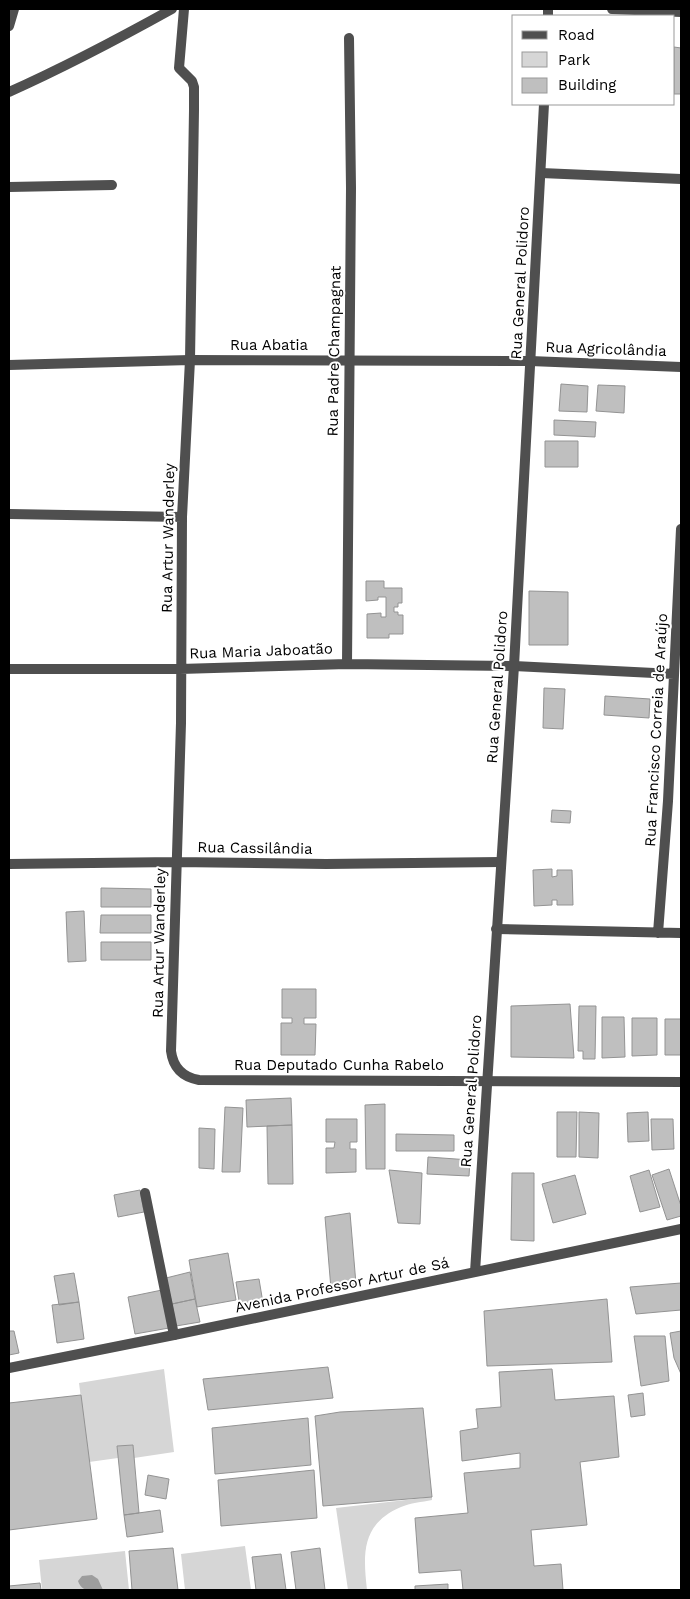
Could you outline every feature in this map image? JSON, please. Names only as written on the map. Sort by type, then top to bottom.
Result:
[{"type":"street","points":[[9,26],[14,9]]},
{"type":"street","points":[[9,92],[107,45],[172,9]]},
{"type":"street","name":"Rua Artur Wanderley","points":[[179,1071],[172,1058],[171,1051],[181,723],[182,517],[190,360],[194,110],[194,87],[189,76],[180,68],[179,64],[184,9]]},
{"type":"street","points":[[612,9],[681,12]]},
{"type":"street","name":"Rua Padre Champagnat","points":[[347,664],[351,188],[349,38]]},
{"type":"street","name":"Rua General Polidoro","points":[[475,1272],[514,666],[544,105]]},
{"type":"street","points":[[541,173],[681,179]]},
{"type":"street","points":[[9,187],[112,185]]},
{"type":"street","name":"Rua Abatia","points":[[9,364],[190,360],[530,361]]},
{"type":"street","name":"Rua Agricolândia","points":[[530,361],[681,367]]},
{"type":"street","points":[[9,514],[182,517]]},
{"type":"street","name":"Rua Francisco Correia de Araújo","points":[[658,932],[668,801],[681,529]]},
{"type":"street","name":"Rua Maria Jaboatão","points":[[9,669],[180,668],[347,664],[514,666],[674,674]]},
{"type":"street","name":"Rua Cassilândia","points":[[9,864],[501,862]]},
{"type":"street","points":[[496,929],[681,933]]},
{"type":"street","name":"Rua Deputado Cunha Rabelo","points":[[179,1071],[199,1080],[681,1082]]},
{"type":"street","points":[[145,1193],[174,1336]]},
{"type":"street","name":"Avenida Professor Artur de Sá","points":[[9,1368],[174,1336],[681,1229]]},
{"type":"green space","points":[[164,1369],[174,1452],[134,1458],[133,1445],[117,1446],[118,1458],[89,1462],[79,1383]]},
{"type":"green space","points":[[432,1497],[432,1500],[401,1507],[378,1522],[372,1531],[365,1552],[367,1590],[348,1590],[336,1508]]},
{"type":"green space","points":[[245,1546],[251,1590],[185,1590],[181,1554]]},
{"type":"green space","points":[[125,1551],[129,1590],[42,1590],[39,1560]]},
{"type":"shaded area","points":[[92,1575],[98,1579],[103,1590],[88,1590],[80,1585],[78,1581],[82,1576]]},
{"type":"building","points":[[675,47],[681,48],[681,94],[675,94]]},
{"type":"building","points":[[561,384],[588,386],[587,412],[559,411]]},
{"type":"building","points":[[598,385],[625,386],[624,413],[596,411]]},
{"type":"building","points":[[554,420],[596,422],[595,437],[554,435]]},
{"type":"building","points":[[545,441],[578,441],[578,467],[545,467]]},
{"type":"building","points":[[366,581],[384,581],[384,588],[402,588],[402,603],[398,603],[398,607],[394,607],[394,612],[398,612],[398,615],[403,615],[403,634],[389,634],[389,638],[367,638],[367,614],[381,613],[381,617],[386,617],[386,597],[378,597],[378,600],[366,601]]},
{"type":"building","points":[[529,591],[568,592],[568,645],[529,645]]},
{"type":"building","points":[[544,688],[565,689],[563,729],[543,728]]},
{"type":"building","points":[[605,696],[650,699],[649,718],[604,715]]},
{"type":"building","points":[[552,810],[571,811],[570,823],[551,822]]},
{"type":"building","points":[[552,869],[552,877],[557,876],[557,870],[572,870],[573,905],[557,905],[557,900],[552,900],[552,905],[534,906],[533,870]]},
{"type":"building","points":[[101,888],[151,889],[151,907],[101,907]]},
{"type":"building","points":[[84,911],[86,961],[68,962],[66,912]]},
{"type":"building","points":[[101,915],[151,915],[151,933],[100,933]]},
{"type":"building","points":[[101,942],[151,942],[151,960],[101,960]]},
{"type":"building","points":[[282,989],[316,989],[316,1018],[304,1018],[304,1024],[316,1024],[315,1055],[281,1055],[281,1023],[292,1023],[292,1018],[282,1018]]},
{"type":"building","points":[[570,1004],[574,1058],[511,1057],[511,1006]]},
{"type":"building","points":[[579,1006],[596,1006],[595,1059],[583,1059],[583,1051],[578,1051]]},
{"type":"building","points":[[602,1017],[624,1017],[625,1057],[602,1058]]},
{"type":"building","points":[[632,1018],[657,1018],[657,1055],[632,1056]]},
{"type":"building","points":[[665,1019],[681,1019],[681,1055],[665,1055]]},
{"type":"building","points":[[291,1098],[292,1125],[247,1127],[246,1100]]},
{"type":"building","points":[[385,1104],[385,1169],[366,1169],[365,1105]]},
{"type":"building","points":[[225,1107],[243,1108],[240,1172],[222,1172]]},
{"type":"building","points":[[557,1112],[577,1112],[576,1157],[557,1157]]},
{"type":"building","points":[[579,1112],[599,1113],[598,1158],[579,1157]]},
{"type":"building","points":[[648,1112],[649,1141],[628,1142],[627,1113]]},
{"type":"building","points":[[326,1119],[357,1119],[357,1142],[350,1142],[350,1149],[356,1149],[356,1172],[326,1173],[326,1148],[334,1148],[335,1142],[326,1142]]},
{"type":"building","points":[[651,1119],[673,1119],[674,1149],[652,1150]]},
{"type":"building","points":[[292,1125],[293,1184],[268,1184],[267,1126]]},
{"type":"building","points":[[199,1128],[215,1129],[214,1169],[199,1168]]},
{"type":"building","points":[[396,1134],[454,1135],[454,1151],[396,1151]]},
{"type":"building","points":[[428,1157],[470,1160],[469,1176],[427,1174]]},
{"type":"building","points":[[669,1169],[681,1206],[681,1216],[667,1220],[652,1175]]},
{"type":"building","points":[[389,1170],[422,1173],[420,1224],[398,1223]]},
{"type":"building","points":[[649,1170],[660,1207],[640,1212],[630,1176]]},
{"type":"building","points":[[512,1173],[534,1173],[534,1241],[511,1240]]},
{"type":"building","points":[[575,1175],[586,1214],[553,1223],[542,1184]]},
{"type":"building","points":[[140,1190],[144,1212],[118,1217],[114,1195]]},
{"type":"building","points":[[350,1213],[356,1284],[331,1289],[325,1217]]},
{"type":"building","points":[[228,1253],[236,1300],[197,1307],[189,1260]]},
{"type":"building","points":[[190,1272],[195,1299],[172,1304],[166,1278]]},
{"type":"building","points":[[74,1273],[79,1302],[59,1305],[54,1276]]},
{"type":"building","points":[[259,1279],[263,1303],[240,1307],[236,1282]]},
{"type":"building","points":[[681,1283],[681,1310],[636,1314],[630,1287]]},
{"type":"building","points":[[162,1290],[169,1328],[135,1334],[128,1297]]},
{"type":"building","points":[[195,1299],[200,1322],[176,1326],[172,1304]]},
{"type":"building","points":[[607,1299],[612,1362],[487,1366],[484,1311]]},
{"type":"building","points":[[79,1302],[84,1339],[57,1343],[52,1305]]},
{"type":"building","points":[[9,1331],[14,1331],[19,1353],[9,1355]]},
{"type":"building","points":[[681,1331],[681,1374],[674,1358],[670,1333]]},
{"type":"building","points":[[634,1336],[665,1336],[669,1381],[641,1386]]},
{"type":"building","points":[[328,1367],[333,1398],[208,1410],[203,1379]]},
{"type":"building","points":[[552,1369],[555,1400],[614,1396],[619,1457],[580,1462],[587,1525],[531,1530],[534,1566],[561,1564],[563,1590],[463,1590],[461,1570],[419,1573],[415,1518],[468,1513],[464,1473],[520,1468],[520,1453],[462,1461],[460,1431],[478,1428],[476,1409],[501,1407],[499,1372]]},
{"type":"building","points":[[643,1393],[645,1415],[631,1417],[628,1395]]},
{"type":"building","points":[[81,1395],[97,1519],[9,1530],[9,1403]]},
{"type":"building","points":[[423,1408],[432,1497],[323,1506],[315,1416],[340,1412]]},
{"type":"building","points":[[308,1418],[311,1465],[215,1474],[212,1428]]},
{"type":"building","points":[[133,1445],[139,1513],[124,1515],[117,1446]]},
{"type":"building","points":[[314,1470],[317,1518],[221,1526],[218,1480]]},
{"type":"building","points":[[148,1475],[169,1479],[166,1499],[145,1495]]},
{"type":"building","points":[[160,1510],[163,1532],[127,1537],[124,1515]]},
{"type":"building","points":[[173,1548],[178,1590],[132,1590],[129,1551]]},
{"type":"building","points":[[320,1548],[325,1590],[296,1590],[291,1552]]},
{"type":"building","points":[[281,1554],[286,1590],[256,1590],[252,1557]]},
{"type":"building","points":[[40,1583],[41,1590],[9,1590],[9,1586]]},
{"type":"building","points":[[448,1584],[448,1590],[415,1590],[415,1586]]}]
